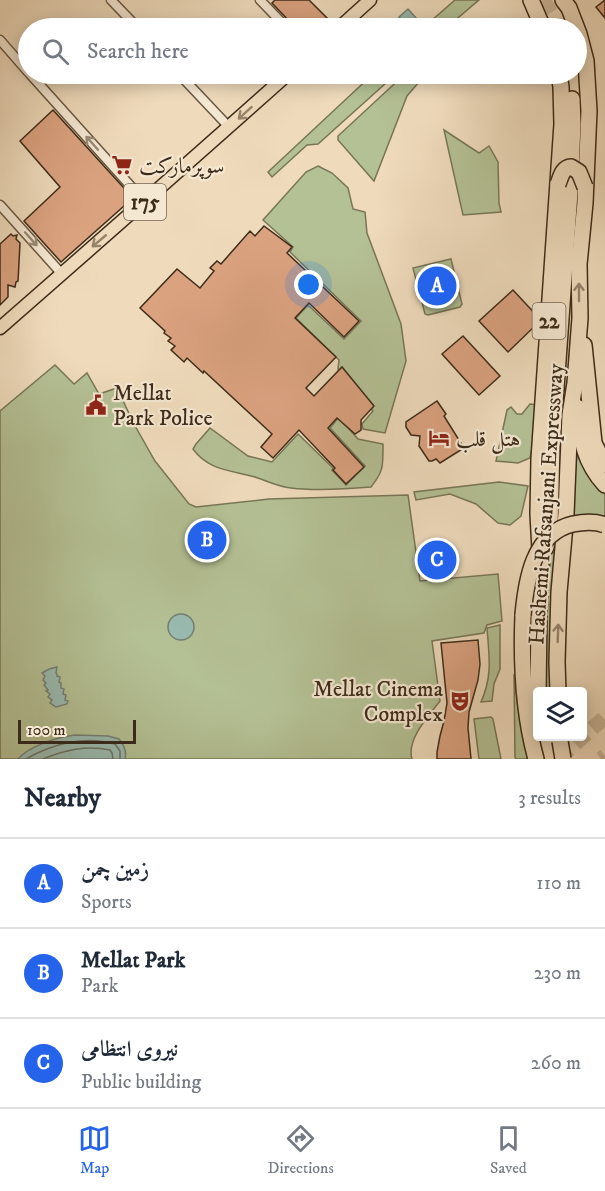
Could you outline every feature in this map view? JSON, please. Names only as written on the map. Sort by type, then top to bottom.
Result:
[{"type":"highway","points":[[531,0],[539,18]]},
{"type":"highway","name":"Hashemi Rafsanjani Expressway","points":[[563,0],[573,18]]},
{"type":"highway","name":"Hashemi Rafsanjani Expressway","points":[[542,568],[538,514],[539,459],[563,111],[560,84]]},
{"type":"highway","name":"Hashemi Rafsanjani Expressway","points":[[537,687],[538,613],[542,568],[550,526],[552,445],[570,192],[573,124],[569,84]]},
{"type":"highway","name":"Hashemi Rafsanjani Expressway","points":[[558,687],[559,592],[566,514],[570,415],[580,318],[579,264],[589,111],[587,84]]},
{"type":"highway","points":[[558,184],[564,170],[571,167],[579,171],[585,187]]},
{"type":"highway","points":[[580,318],[594,443],[605,465]]},
{"type":"highway","points":[[575,384],[581,441],[588,460],[605,485]]},
{"type":"highway","points":[[536,759],[524,696],[521,650],[526,587],[535,556],[554,532],[567,525],[581,522],[605,525]]},
{"type":"highway","points":[[540,741],[542,759]]},
{"type":"highway","points":[[560,741],[562,759]]},
{"type":"main road","points":[[350,18],[370,0]]},
{"type":"main road","name":"175","points":[[0,328],[277,84]]},
{"type":"street","points":[[111,0],[128,18]]},
{"type":"street","points":[[260,0],[277,18]]},
{"type":"street","points":[[0,40],[18,60]]},
{"type":"street","points":[[39,84],[145,202]]},
{"type":"street","points":[[188,84],[229,127]]},
{"type":"street","points":[[0,205],[61,273]]},
{"type":"green space","points":[[455,0],[479,0],[458,18],[434,18]]},
{"type":"green space","points":[[362,84],[385,84],[318,144],[307,145],[272,177],[268,172]]},
{"type":"green space","points":[[394,84],[417,84],[407,96],[374,181],[338,140],[338,136]]},
{"type":"green space","points":[[444,130],[479,153],[489,146],[498,162],[501,212],[463,215]]},
{"type":"green space","points":[[318,166],[332,173],[348,188],[353,209],[365,212],[367,233],[401,324],[406,361],[385,433],[363,429],[362,424],[373,411],[338,369],[339,360],[296,318],[308,305],[344,339],[361,321],[290,252],[293,247],[263,220],[306,172]]},
{"type":"green space","points":[[451,259],[462,304],[460,307],[425,314],[413,268]]},
{"type":"green space","points":[[55,365],[74,384],[87,373],[99,394],[117,388],[155,461],[189,504],[196,507],[269,499],[408,495],[420,581],[498,574],[502,621],[487,625],[484,633],[432,641],[440,701],[415,736],[412,744],[412,759],[0,759],[0,411]]},
{"type":"green space","points":[[530,404],[538,405],[537,426],[530,458],[518,463],[496,461],[507,410],[511,407],[517,414],[522,414]]},
{"type":"green space","points":[[339,417],[358,439],[383,444],[382,467],[371,487],[321,490],[286,487],[213,466],[193,449],[210,428],[248,456],[272,462],[298,434],[333,468],[332,470],[346,485],[365,466],[330,428]]},
{"type":"green space","points":[[577,454],[586,472],[605,494],[605,517],[571,516]]},
{"type":"green space","points":[[499,482],[528,486],[521,516],[510,525],[498,523],[476,504],[450,494],[416,500],[414,492]]},
{"type":"green space","points":[[556,551],[550,687],[544,687],[546,623],[551,554]]},
{"type":"green space","points":[[500,625],[500,669],[494,684],[492,701],[481,702],[489,674],[487,628]]},
{"type":"green space","points":[[514,674],[528,759],[516,759],[515,757]]},
{"type":"green space","points":[[491,717],[501,759],[479,759],[474,719]]},
{"type":"water","points":[[408,9],[416,18],[400,18]]},
{"type":"water","points":[[181,614],[190,618],[194,627],[190,636],[181,640],[172,636],[168,627],[172,618]]},
{"type":"water","points":[[57,667],[56,673],[60,677],[61,688],[64,689],[63,694],[66,695],[65,700],[68,701],[67,704],[56,707],[50,703],[52,700],[48,697],[50,694],[46,691],[48,690],[43,680],[45,676],[42,673]]},
{"type":"water","points":[[75,735],[108,736],[119,739],[125,748],[125,759],[18,759],[29,750],[44,743]]},
{"type":"building","points":[[275,0],[309,0],[327,18],[286,18],[272,3]]},
{"type":"building","points":[[605,0],[605,18],[596,7]]},
{"type":"building","points":[[53,110],[133,198],[61,262],[24,221],[60,187],[20,141]]},
{"type":"building","points":[[264,226],[292,247],[287,253],[359,321],[344,337],[309,303],[295,318],[336,357],[306,388],[314,396],[342,367],[374,406],[361,420],[361,430],[355,434],[337,418],[328,428],[364,467],[346,484],[333,470],[335,468],[299,430],[273,458],[261,447],[272,434],[204,371],[203,373],[187,358],[184,362],[171,350],[175,346],[168,341],[171,338],[140,308],[177,269],[200,288],[214,271],[210,268],[217,261],[221,264],[250,231],[255,236]]},
{"type":"building","points":[[11,234],[17,235],[16,239],[20,243],[18,281],[15,287],[8,285],[8,297],[0,305],[0,244]]},
{"type":"building","points":[[513,290],[539,318],[539,322],[508,352],[479,321]]},
{"type":"building","points":[[463,336],[500,376],[479,395],[442,354]]},
{"type":"building","name":"هتل قلب","points":[[437,401],[464,448],[440,463],[436,459],[429,461],[419,446],[420,436],[411,435],[406,427],[406,422]]},
{"type":"building","name":"Mellat Cinema Complex","points":[[478,640],[480,664],[469,712],[468,728],[471,759],[437,759],[447,703],[441,643]]},
{"type":"tunnel","points":[[543,0],[553,18]]},
{"type":"tunnel","points":[[558,759],[605,717]]},
{"type":"tunnel","points":[[601,759],[605,756]]},
{"type":"place","name":"سوپرمارکت","points":[[122,165]]},
{"type":"place","name":"زمین چمن","points":[[437,286]]},
{"type":"place","name":"Mellat Park Police","points":[[96,405]]},
{"type":"place","name":"هتل قلب","points":[[439,438]]},
{"type":"place","name":"Mellat Park","points":[[207,540]]},
{"type":"place","name":"نیروی انتظامی","points":[[437,560]]},
{"type":"place","name":"Mellat Cinema Complex","points":[[460,701]]}]
